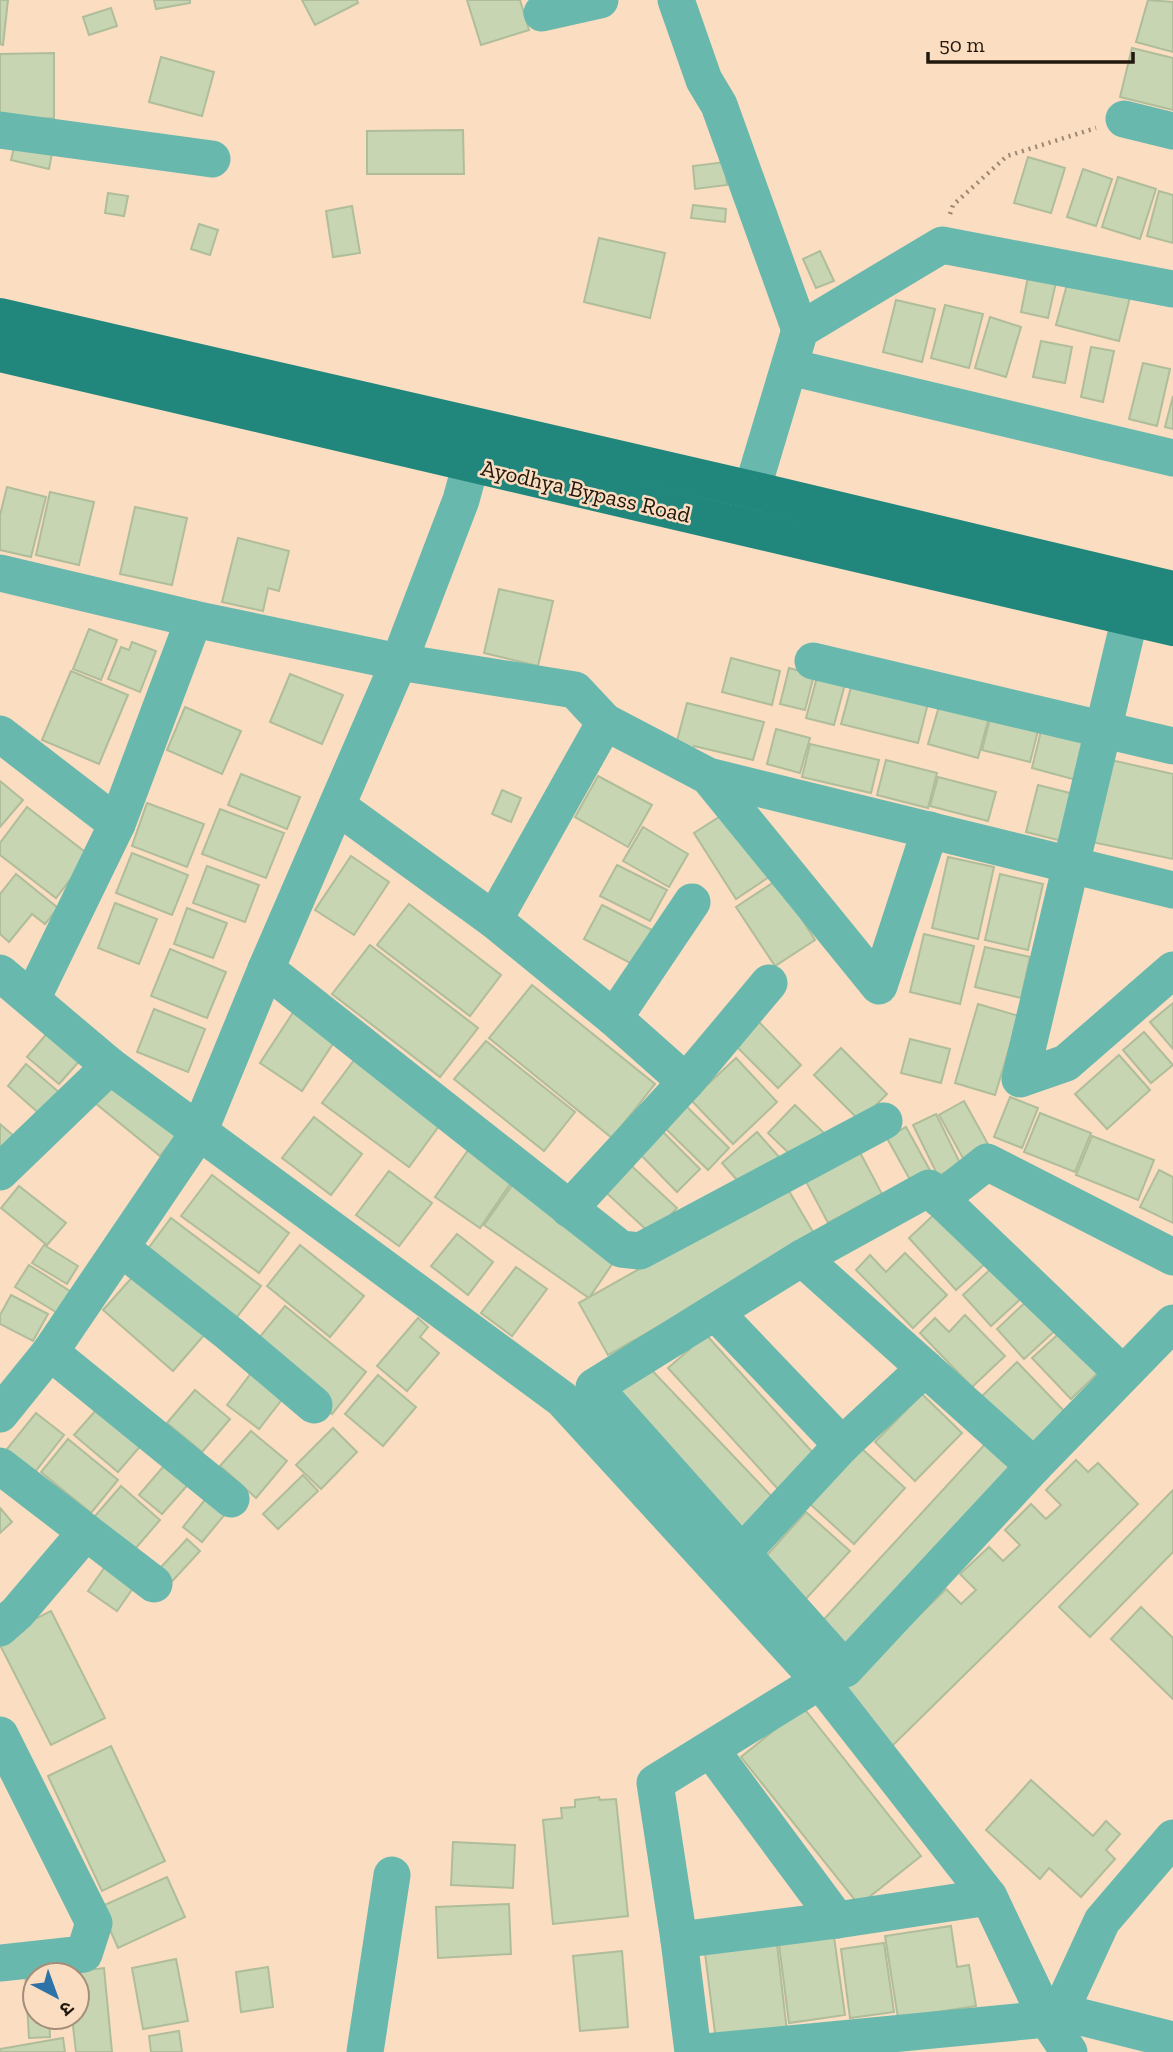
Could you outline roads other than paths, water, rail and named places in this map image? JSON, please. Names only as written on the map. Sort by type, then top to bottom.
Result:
[{"type":"main road","name":"Ayodhya Bypass Road","points":[[0,317],[476,447],[1173,627]]},
{"type":"main road","name":"Ayodhya Bypass Road","points":[[0,353],[476,447],[751,490],[1173,590]]},
{"type":"street","points":[[542,13],[600,0]]},
{"type":"street","points":[[676,0],[704,80],[719,105],[800,330],[751,490]]},
{"type":"street","points":[[1124,119],[1173,131]]},
{"type":"street","points":[[0,130],[212,159]]},
{"type":"street","points":[[800,330],[942,244],[1173,289]]},
{"type":"street","points":[[790,367],[1173,458]]},
{"type":"street","points":[[0,1414],[50,1352],[199,1132],[266,969],[399,662],[461,500],[476,447]]},
{"type":"street","points":[[0,573],[194,619],[399,662],[575,690],[605,722],[708,776],[1173,890]]},
{"type":"street","points":[[1130,617],[1020,1079],[1066,1063],[1173,970]]},
{"type":"street","points":[[32,999],[117,824],[194,619]]},
{"type":"street","points":[[813,661],[1173,746]]},
{"type":"street","points":[[494,920],[605,722]]},
{"type":"street","points":[[0,734],[117,824]]},
{"type":"street","points":[[708,776],[879,986],[930,830]]},
{"type":"street","points":[[337,806],[494,920],[614,1018],[686,1082]]},
{"type":"street","points":[[614,1018],[692,902]]},
{"type":"street","points":[[266,969],[621,1250],[640,1251],[884,1121]]},
{"type":"street","points":[[0,973],[110,1066],[562,1399],[832,1675]]},
{"type":"street","points":[[569,1209],[686,1082],[769,983]]},
{"type":"street","points":[[0,1172],[110,1066]]},
{"type":"street","points":[[940,1199],[987,1161],[1173,1257]]},
{"type":"street","points":[[1069,2052],[989,1897],[832,1675],[741,1554],[594,1387],[802,1258],[929,1188],[1123,1374]]},
{"type":"street","points":[[121,1248],[314,1405]]},
{"type":"street","points":[[802,1258],[1034,1466]]},
{"type":"street","points":[[715,1312],[842,1445]]},
{"type":"street","points":[[693,2052],[655,1783],[832,1675],[1173,1324]]},
{"type":"street","points":[[50,1352],[231,1499]]},
{"type":"street","points":[[741,1554],[842,1445],[925,1368]]},
{"type":"street","points":[[0,1466],[154,1584]]},
{"type":"street","points":[[0,1628],[17,1613],[86,1532]]},
{"type":"street","points":[[0,1735],[94,1923],[84,1954],[0,1963]]},
{"type":"street","points":[[711,1750],[837,1920]]},
{"type":"street","points":[[1049,2012],[1102,1922],[1173,1838]]},
{"type":"street","points":[[365,2052],[392,1875]]},
{"type":"street","points":[[679,1940],[989,1897]]},
{"type":"street","points":[[705,2052],[1049,2012],[1173,2040]]}]
